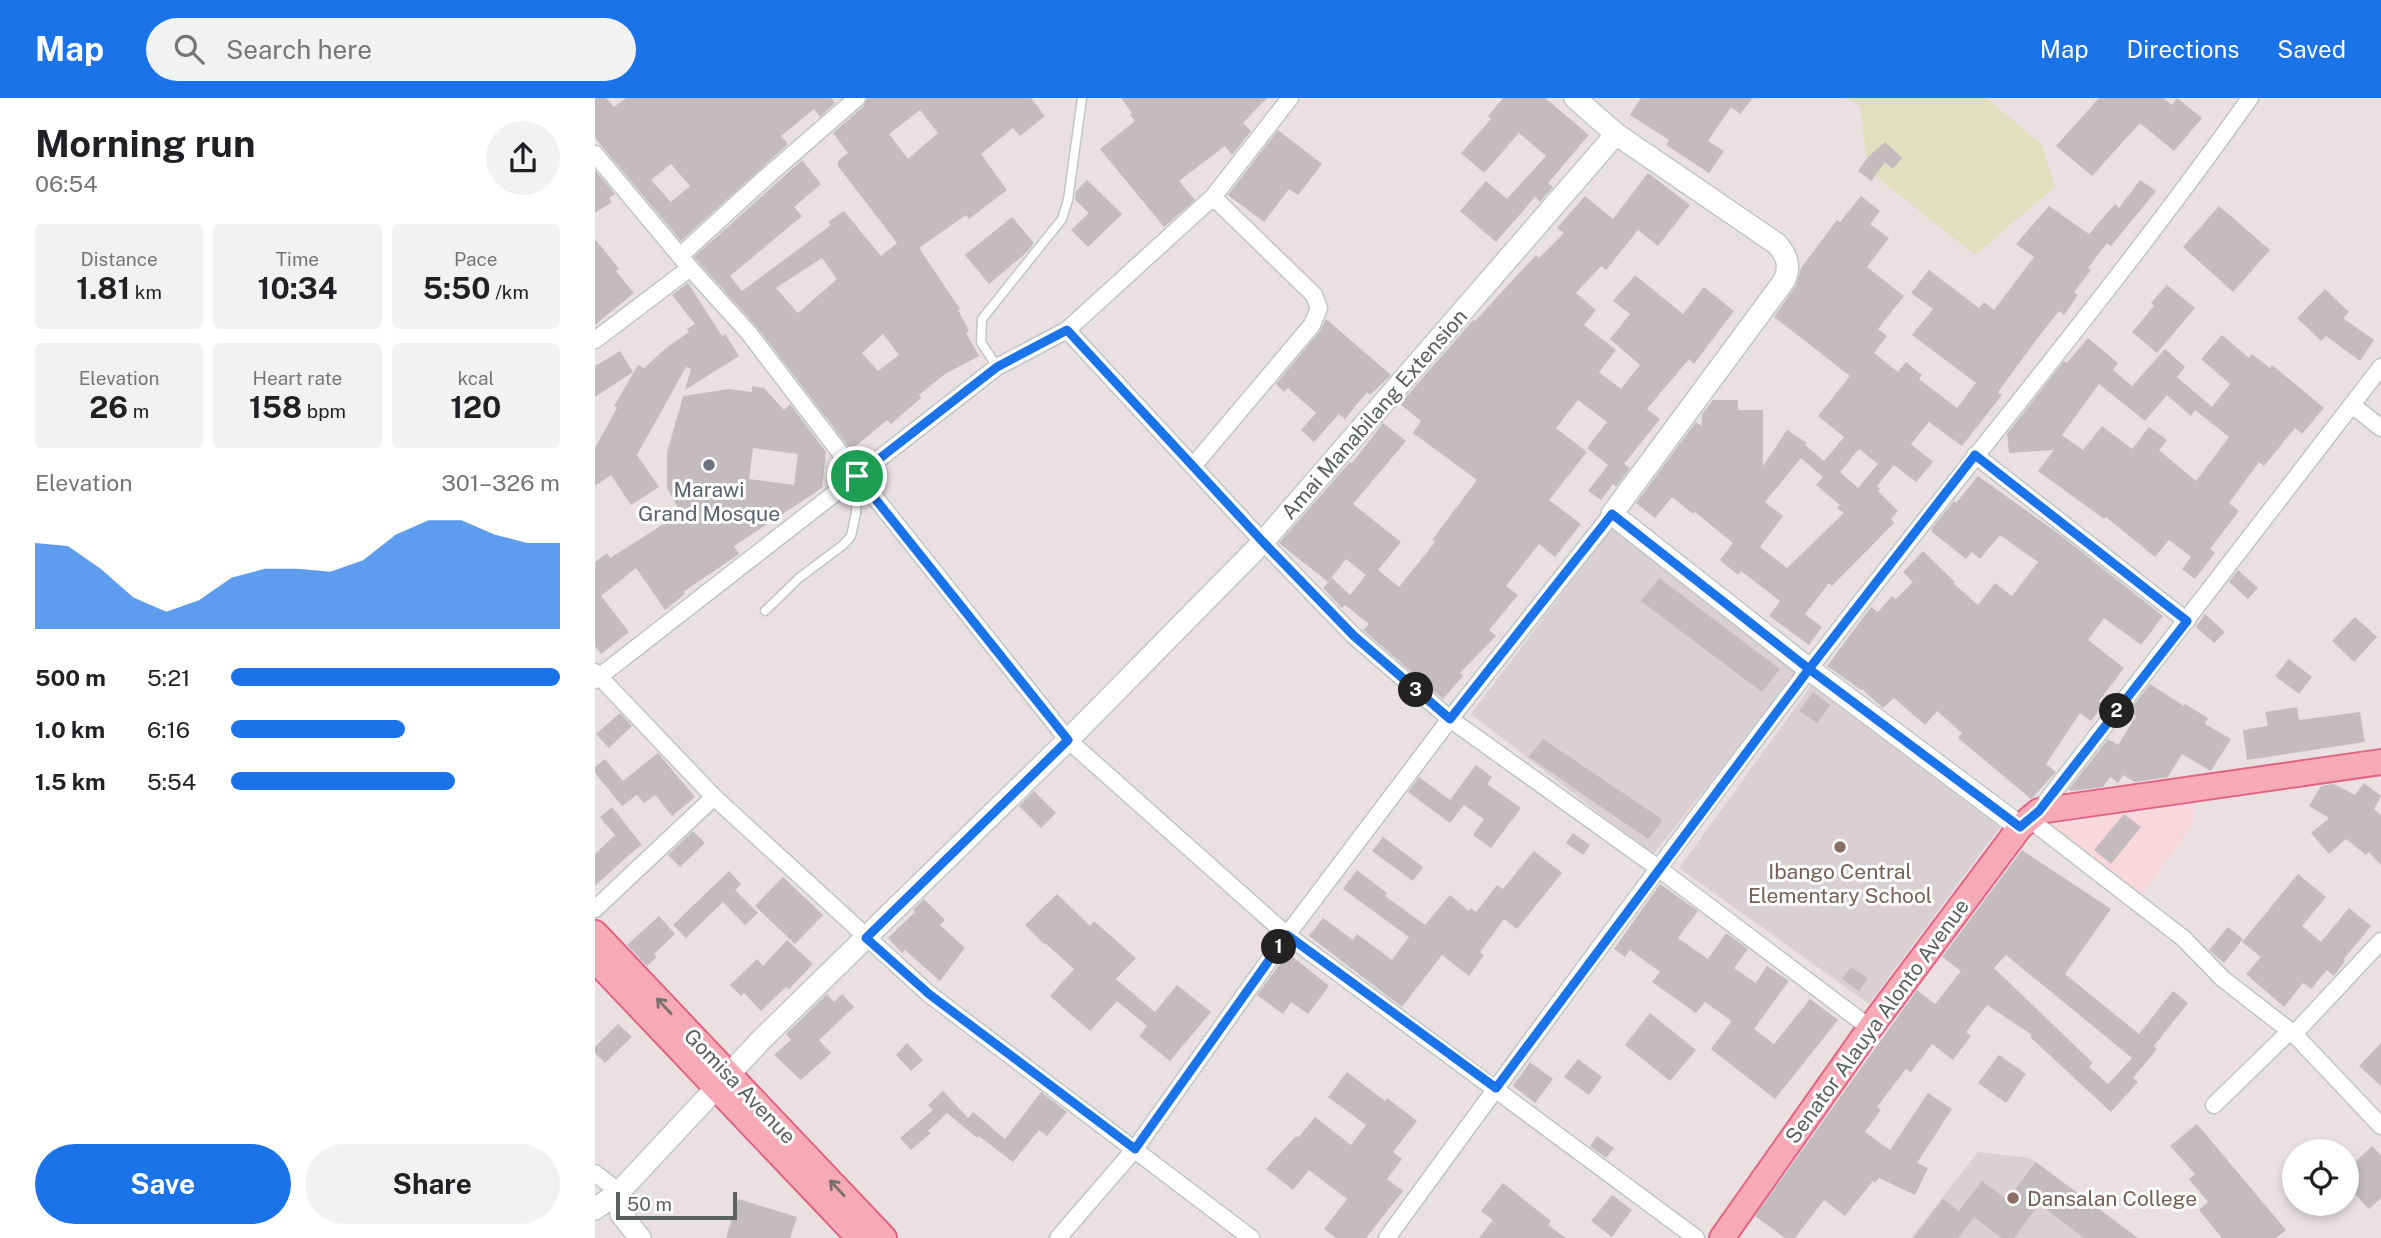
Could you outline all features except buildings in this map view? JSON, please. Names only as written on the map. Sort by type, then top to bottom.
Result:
[{"type":"main road","points":[[2029,819],[2381,762]]},
{"type":"main road","name":"Senator Alauya Alonto Avenue","points":[[1721,1238],[1870,1028],[2029,819]]},
{"type":"main road","name":"Gomisa Avenue","points":[[595,933],[859,1238]]},
{"type":"main road","name":"Gomisa Avenue","points":[[595,960],[884,1238]]},
{"type":"street","points":[[595,340],[685,262],[764,179],[857,98]]},
{"type":"street","points":[[1251,1238],[929,994],[714,797],[596,676],[997,367],[1067,330],[1213,197],[1290,98]]},
{"type":"street","points":[[1058,1238],[1135,1149],[1287,935],[1450,719],[1612,514],[1784,281],[1788,264],[1777,244],[1616,134],[1575,98]]},
{"type":"street","points":[[1387,1238],[1658,868],[1975,455],[2095,308],[2184,191],[2250,98]]},
{"type":"street","name":"Amai Manabilang Extension","points":[[595,1209],[619,1192],[723,1081],[1068,740],[1263,542],[1616,134]]},
{"type":"street","points":[[595,154],[685,262],[748,332],[857,476],[1068,740],[1287,935],[1696,1238]]},
{"type":"street","points":[[1193,466],[1312,325],[1319,308],[1314,295],[1213,197]]},
{"type":"street","points":[[1067,330],[1354,636],[1450,719],[1658,868],[1870,1028]]},
{"type":"street","points":[[2029,819],[2187,621],[2381,367]]},
{"type":"street","points":[[2352,405],[2381,428]]},
{"type":"street","points":[[1975,455],[2187,621]]},
{"type":"street","points":[[1612,514],[1809,669],[2029,819],[2183,938],[2223,979],[2292,1033],[2380,1122]]},
{"type":"street","points":[[595,909],[714,797]]},
{"type":"street","points":[[2214,1105],[2292,1033],[2381,941]]},
{"type":"street","points":[[595,1173],[619,1192],[621,1214],[640,1238]]},
{"type":"lane","points":[[997,367],[981,342],[982,319],[1062,219],[1068,200],[1082,98]]},
{"type":"lane","points":[[765,611],[799,578],[851,536],[856,513],[857,476]]},
{"type":"shaded area","points":[[1613,526],[1798,671],[1653,855],[1471,714]]},
{"type":"shaded area","name":"Ibango Central Elementary School","points":[[1814,682],[2000,827],[1869,1004],[1679,868]]},
{"type":"shaded area","points":[[2195,803],[2193,825],[2142,894],[2047,825]]},
{"type":"shaded area","name":"Dansalan College","points":[[1978,1152],[2030,1158],[2136,1238],[1911,1238]]},
{"type":"green space","points":[[1845,98],[1987,98],[2042,145],[2055,187],[1975,255],[1868,170],[1860,107]]},
{"type":"place","name":"Marawi Grand Mosque","points":[[709,465]]},
{"type":"place","name":"Ibango Central Elementary School","points":[[1840,847]]},
{"type":"place","name":"Dansalan College","points":[[2013,1198]]},
{"type":"route","points":[[857,476],[997,367],[1067,330],[1354,636],[1450,719],[1612,514],[1809,669],[1975,455],[2187,621],[2039,811],[2020,827],[1809,669],[1496,1088],[1287,935],[1135,1149],[929,994],[866,938],[1068,740],[857,476]]}]
